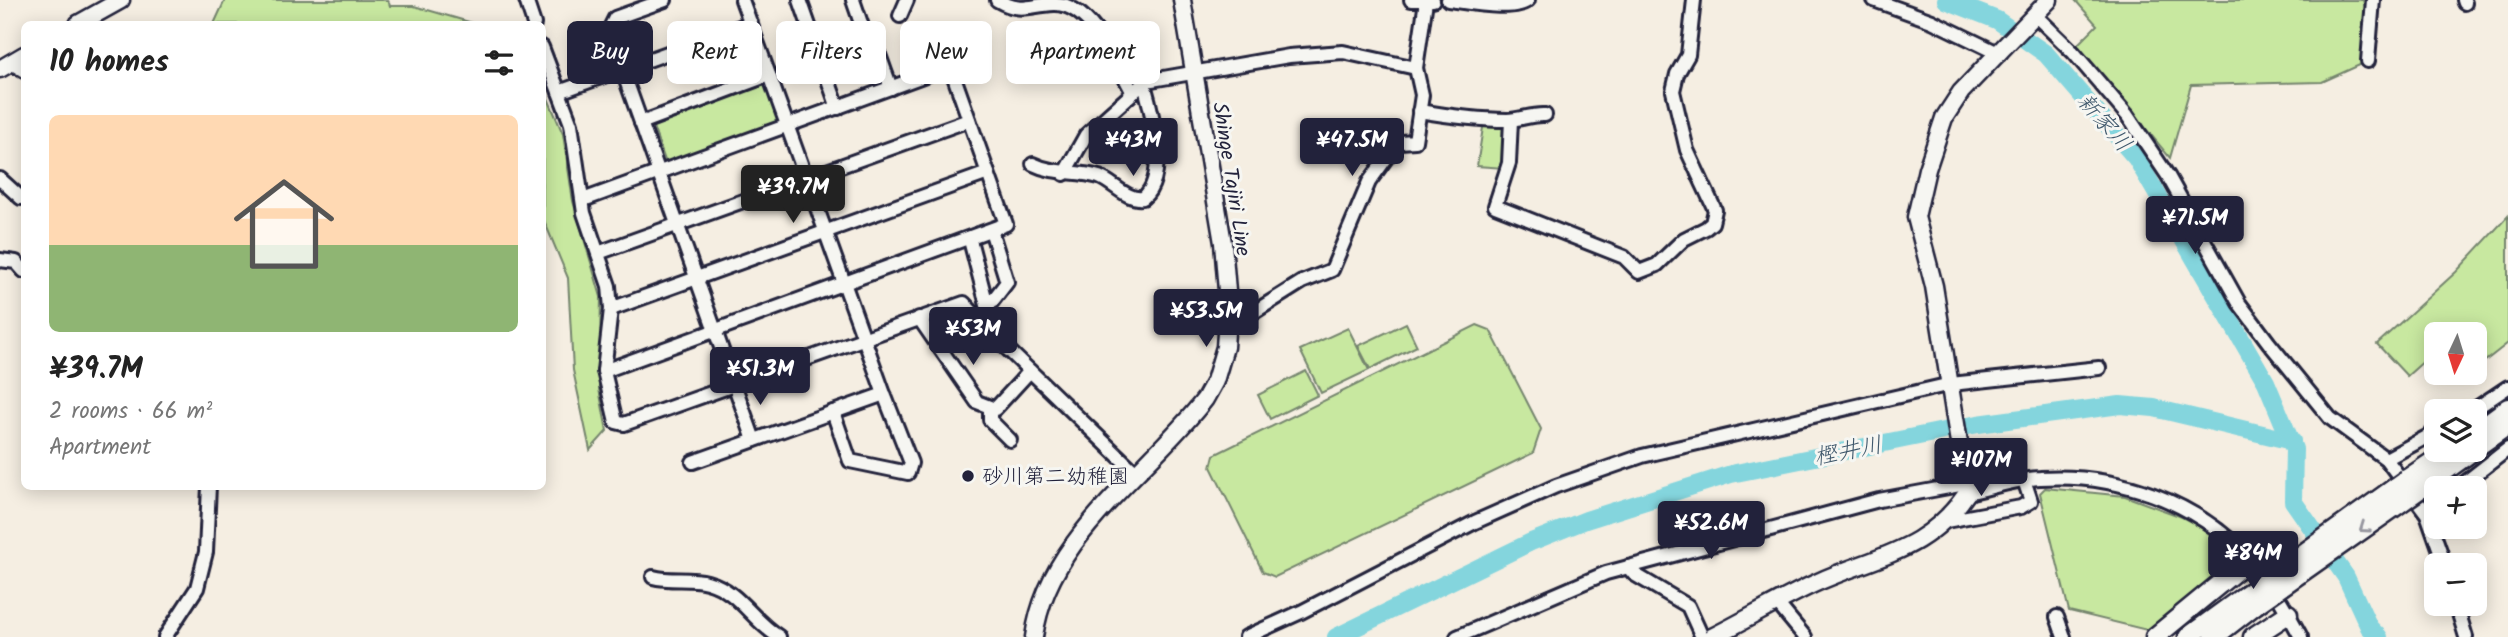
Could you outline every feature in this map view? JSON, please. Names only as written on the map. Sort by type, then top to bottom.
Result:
[{"type":"highway","points":[[2487,423],[2508,408]]},
{"type":"highway","points":[[2487,440],[2508,425]]},
{"type":"highway","points":[[2413,484],[2437,462]]},
{"type":"highway","points":[[2214,637],[2251,600],[2413,484],[2452,462]]},
{"type":"highway","points":[[2180,631],[2250,559]]},
{"type":"highway","points":[[2155,637],[2180,631],[2251,600]]},
{"type":"highway","points":[[2253,637],[2288,614]]},
{"type":"main road","points":[[83,21],[121,0]]},
{"type":"main road","name":"Shinge Tajiri Line","points":[[1034,637],[1041,606],[1058,566],[1081,536],[1205,399],[1220,365],[1227,329],[1223,243],[1182,0]]},
{"type":"main road","points":[[1712,637],[1820,581],[1895,552],[1935,531],[1946,521],[1966,489],[1934,286],[1916,217],[1927,169],[1944,118],[1961,92],[2049,0]]},
{"type":"street","points":[[526,0],[533,21]]},
{"type":"street","points":[[614,21],[615,18],[665,0]]},
{"type":"street","points":[[742,0],[750,21]]},
{"type":"street","points":[[800,0],[807,21]]},
{"type":"street","points":[[853,0],[860,21]]},
{"type":"street","points":[[900,16],[907,0]]},
{"type":"street","points":[[997,0],[1017,9],[1054,4],[1072,6],[1087,19],[1110,51],[1133,93]]},
{"type":"street","points":[[1227,329],[1302,282],[1332,270],[1368,182],[1395,146],[1400,142],[1415,141],[1421,88],[1416,68],[1429,1],[1410,0]]},
{"type":"street","points":[[1448,0],[1504,6],[1523,4],[1528,0]]},
{"type":"street","points":[[1511,120],[1509,163],[1495,206],[1624,257],[1639,272],[1657,265],[1684,239],[1706,228],[1714,217],[1714,210],[1687,150],[1673,91],[1677,74],[1688,54],[1695,0]]},
{"type":"street","points":[[1874,0],[1932,21],[2001,52]]},
{"type":"street","points":[[2368,61],[2373,0]]},
{"type":"street","points":[[2033,19],[2074,53],[2127,115],[2168,176],[2239,303],[2269,343],[2330,418],[2386,459],[2424,502]]},
{"type":"street","points":[[1160,80],[1194,71],[1289,56],[1343,52],[1416,68]]},
{"type":"street","points":[[762,55],[911,463],[908,473],[850,461],[833,412]]},
{"type":"street","points":[[546,58],[573,133],[583,200],[609,286],[611,309],[604,371],[612,417],[618,424],[984,294]]},
{"type":"street","points":[[583,200],[942,69],[953,74],[1006,225],[604,371]]},
{"type":"street","points":[[886,74],[891,88]]},
{"type":"street","points":[[641,123],[769,75]]},
{"type":"street","points":[[559,92],[582,84]]},
{"type":"street","points":[[629,84],[754,440]]},
{"type":"street","points":[[829,84],[838,108]]},
{"type":"street","points":[[1033,164],[1064,174],[1100,178],[1132,198],[1138,199],[1148,193],[1156,167],[1156,145],[1153,116],[1144,84],[1086,135],[1064,174]]},
{"type":"street","points":[[1419,111],[1459,118],[1511,120],[1531,114],[1545,115]]},
{"type":"street","points":[[598,253],[969,120]]},
{"type":"street","points":[[611,309],[988,173]]},
{"type":"street","points":[[0,179],[21,198]]},
{"type":"street","points":[[987,308],[1007,282],[991,230]]},
{"type":"street","points":[[970,240],[995,336]]},
{"type":"street","points":[[0,260],[16,262],[21,268]]},
{"type":"street","points":[[964,303],[1137,474]]},
{"type":"street","points":[[919,318],[977,402],[990,409],[995,409],[1030,371]]},
{"type":"street","points":[[1245,637],[1301,612],[1475,522],[1556,486],[1655,453],[1951,387],[2099,368]]},
{"type":"street","points":[[2487,401],[2508,387]]},
{"type":"street","points":[[693,462],[884,394]]},
{"type":"street","points":[[990,409],[990,420],[1010,440]]},
{"type":"street","points":[[2386,459],[2424,438]]},
{"type":"street","points":[[2473,476],[2508,449]]},
{"type":"street","points":[[1457,637],[1573,586],[1628,566],[1879,500],[2024,480],[2091,479],[2145,491],[2190,512],[2226,535],[2250,559],[2301,637]]},
{"type":"street","points":[[1946,521],[2021,508],[2031,501],[2024,480]]},
{"type":"street","points":[[164,637],[197,588],[206,552],[209,490]]},
{"type":"street","points":[[1628,566],[1640,578],[1688,606],[1702,637]]},
{"type":"street","points":[[653,577],[690,579],[722,588],[743,602],[759,625],[779,637]]},
{"type":"street","points":[[1777,603],[1805,637]]},
{"type":"street","points":[[2460,616],[2465,634]]},
{"type":"street","points":[[2057,617],[2064,637]]},
{"type":"green space","points":[[225,0],[388,0],[390,6],[414,6],[466,21],[215,21]]},
{"type":"green space","points":[[2075,0],[2363,0],[2368,17],[2362,64],[2322,82],[2191,85],[2170,158],[2077,45],[2097,25]]},
{"type":"green space","points":[[766,79],[783,124],[667,166],[652,124],[753,84],[762,84],[762,81]]},
{"type":"green space","points":[[546,94],[563,134],[573,201],[601,297],[599,389],[607,431],[590,450],[573,370],[568,278],[546,225]]},
{"type":"green space","points":[[1484,121],[1509,124],[1504,168],[1477,166]]},
{"type":"green space","points":[[2508,216],[2508,343],[2487,360],[2487,322],[2424,322],[2424,361],[2407,376],[2377,344],[2456,272]]},
{"type":"green space","points":[[1406,323],[1417,346],[1370,369],[1358,346]]},
{"type":"green space","points":[[1477,325],[1490,330],[1541,429],[1533,453],[1275,577],[1263,572],[1211,467],[1214,455]]},
{"type":"green space","points":[[1348,328],[1369,370],[1321,393],[1300,350]]},
{"type":"green space","points":[[1306,371],[1318,395],[1270,419],[1258,395]]},
{"type":"green space","points":[[2045,488],[2125,496],[2182,517],[2225,540],[2240,562],[2155,632],[2069,611],[2040,493]]},
{"type":"waterway","name":"新家川","points":[[1946,0],[1997,20],[2046,54],[2136,158],[2266,382],[2294,449],[2293,501],[2346,577],[2369,627],[2379,637]]},
{"type":"waterway","name":"樫井川","points":[[1336,637],[1531,542],[1586,520],[1731,474],[1978,424],[2120,405],[2154,408],[2292,441]]},
{"type":"place","name":"砂川第二幼稚園","points":[[968,476]]}]
